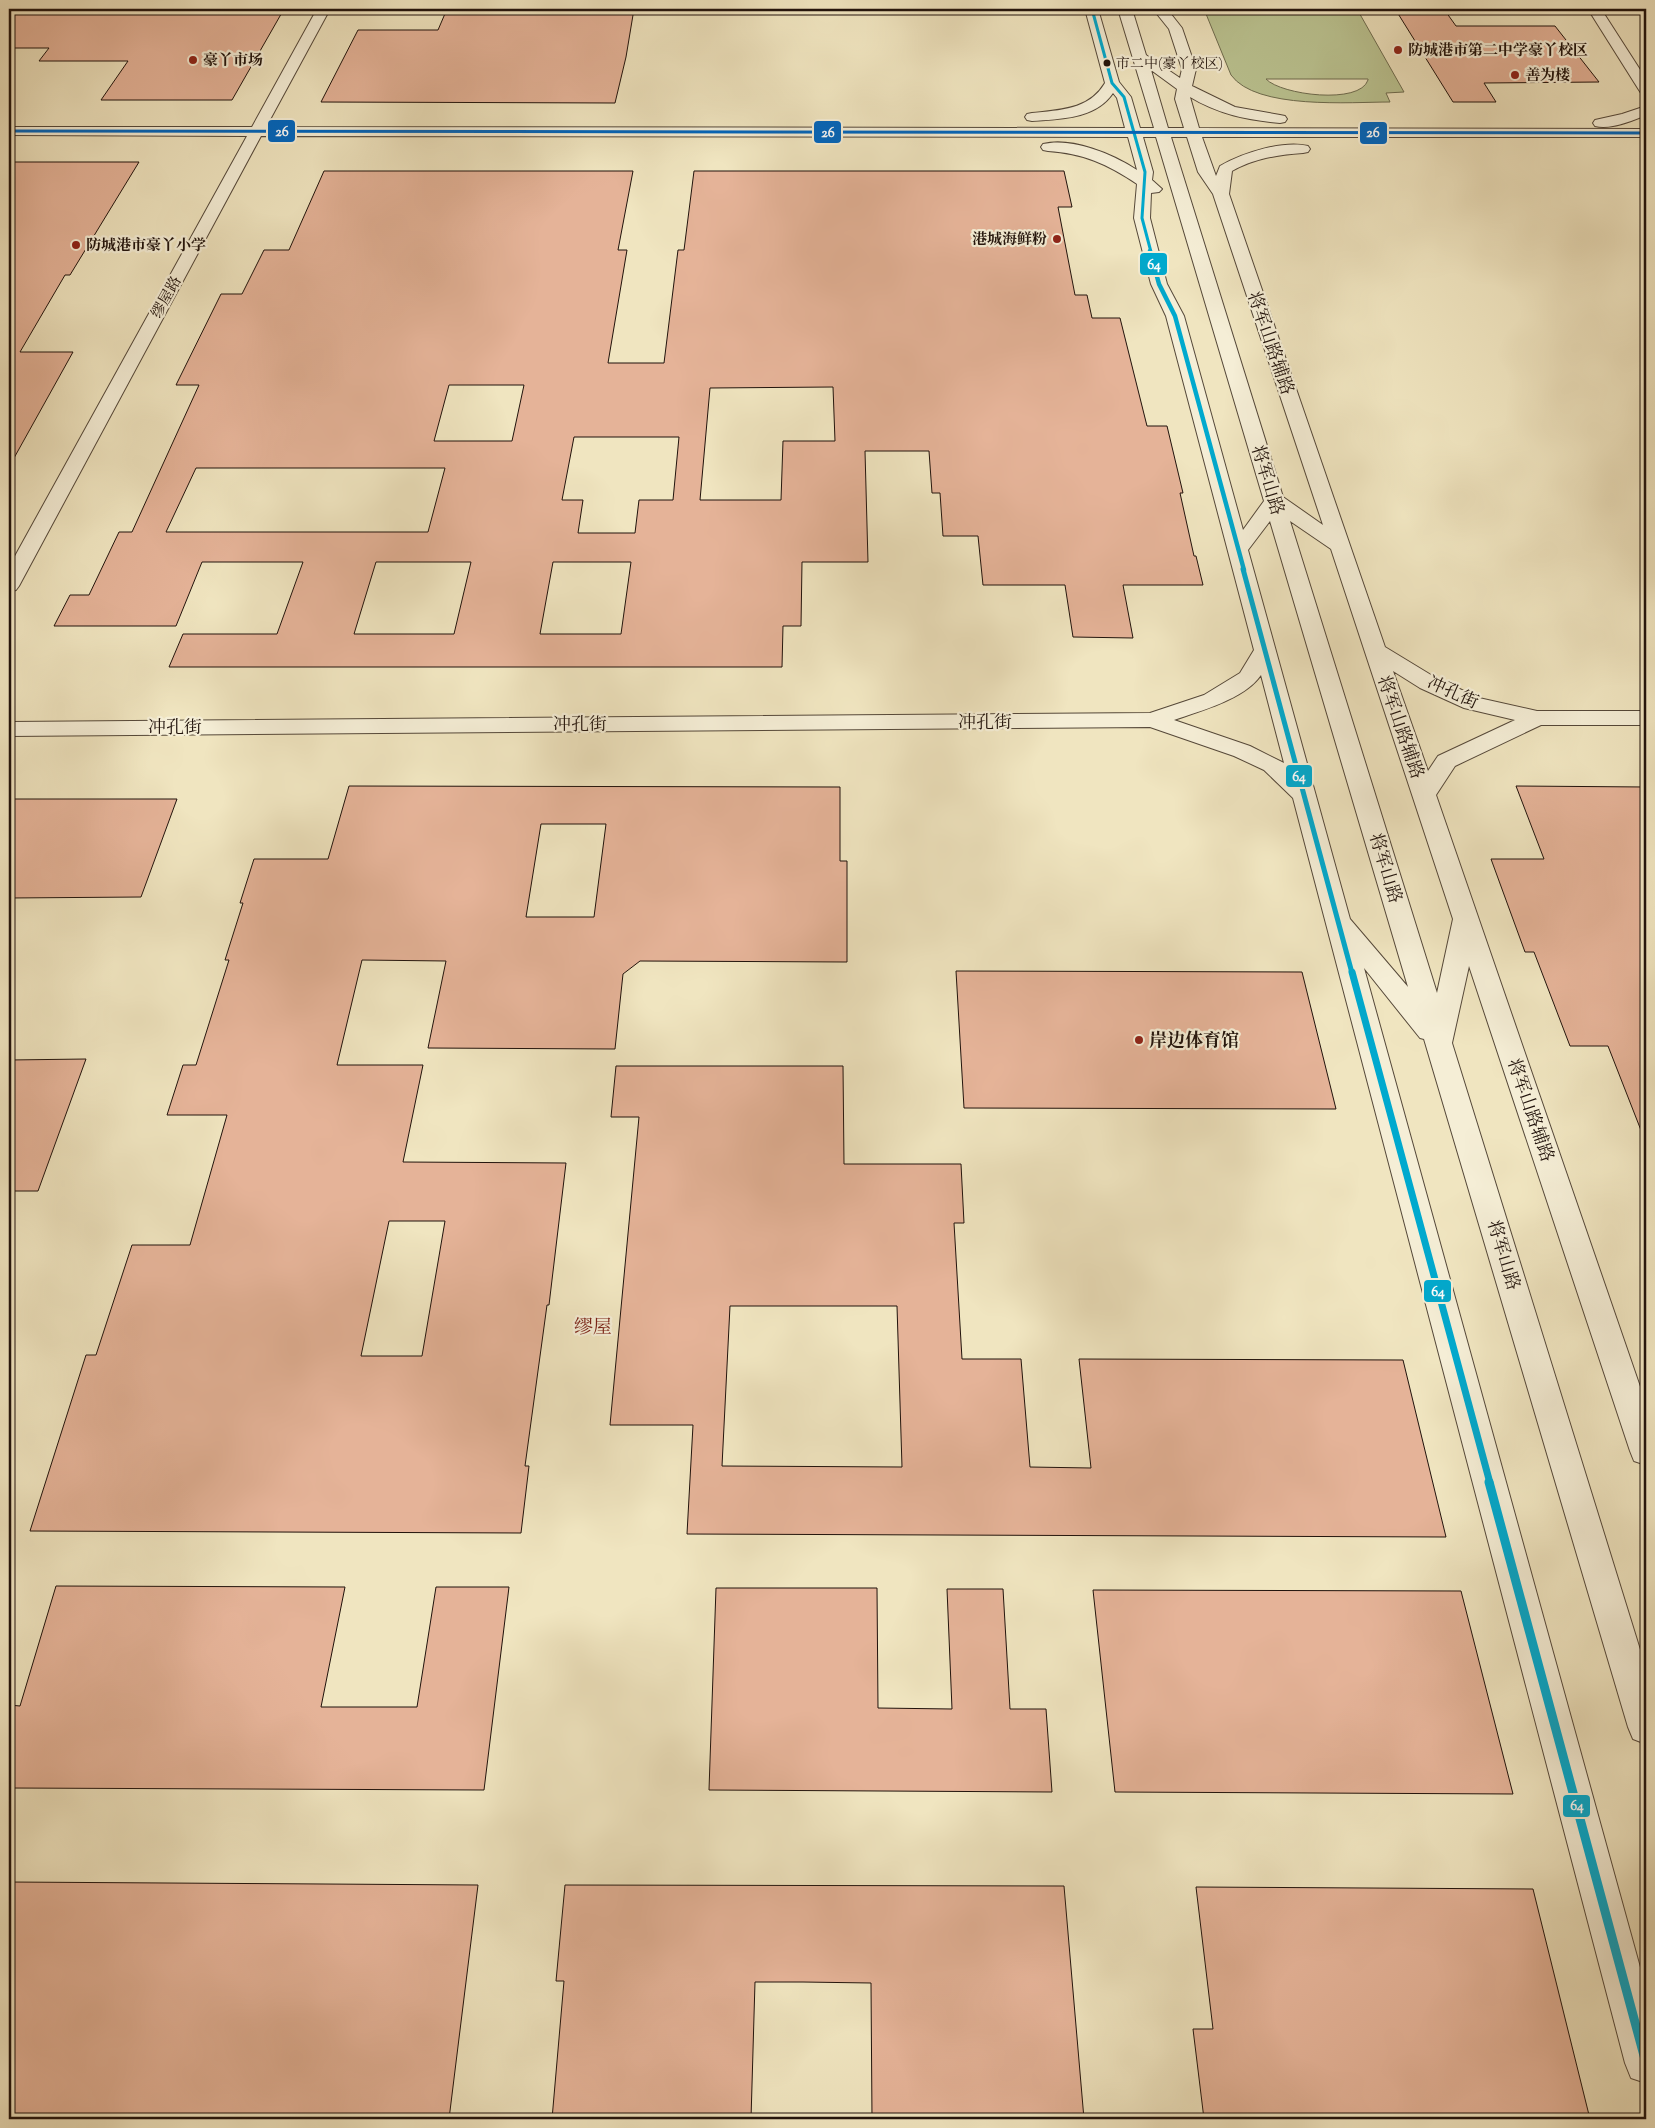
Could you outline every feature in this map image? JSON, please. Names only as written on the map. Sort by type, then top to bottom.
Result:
[{"type":"street","name":"缪屋路","points":[[9,586],[324,9]]},
{"type":"street","points":[[1092,9],[1112,83],[1124,97],[1145,172],[1142,218],[1159,284],[1175,316],[1646,2063]]},
{"type":"street","name":"将军山路辅路","points":[[1160,9],[1175,28],[1189,69],[1182,99],[1206,172],[1221,194],[1234,255],[1340,546],[1646,1451]]},
{"type":"street","points":[[1594,9],[1646,90]]},
{"type":"street","points":[[1102,43],[1126,13]]},
{"type":"street","name":"将军山路","points":[[1126,13],[1188,215],[1217,289],[1275,501],[1646,1727]]},
{"type":"street","points":[[1140,57],[1223,108],[1253,116],[1413,133]]},
{"type":"street","points":[[925,132],[1001,120],[1068,114],[1094,106],[1107,95],[1112,83]]},
{"type":"street","points":[[1540,133],[1626,118],[1646,110]]},
{"type":"street","points":[[9,131],[1646,133]]},
{"type":"street","points":[[925,132],[984,145],[1058,147],[1093,153],[1109,159],[1188,215]]},
{"type":"street","points":[[1221,194],[1226,169],[1240,159],[1268,151],[1326,148],[1413,133]]},
{"type":"street","points":[[1540,133],[1646,146]]},
{"type":"street","points":[[1238,550],[1275,501],[1340,546]]},
{"type":"street","name":"冲孔街","points":[[9,728],[1152,720],[1212,700],[1248,677],[1266,650]]},
{"type":"street","name":"冲孔街","points":[[1375,650],[1428,683],[1472,703],[1537,718],[1646,718]]},
{"type":"street","name":"冲孔街","points":[[1424,796],[1446,761],[1537,718]]},
{"type":"street","name":"冲孔街","points":[[1152,720],[1250,754],[1272,765],[1304,794]]},
{"type":"street","points":[[1338,918],[1439,1042]]},
{"type":"street","points":[[1439,1042],[1466,918]]},
{"type":"green space","points":[[1204,9],[1357,9],[1404,92],[1386,93],[1390,102],[1305,102],[1261,94],[1243,86],[1231,75]],"holes":[[[1266,79],[1368,79],[1362,88],[1351,93],[1336,95],[1303,93],[1274,85]]]},
{"type":"building","name":"豪丫市场","points":[[9,9],[284,9],[232,100],[101,100],[128,61],[39,61],[49,48],[9,48]]},
{"type":"building","points":[[447,9],[634,9],[626,57],[615,103],[321,102],[358,30],[438,30]]},
{"type":"building","points":[[1397,12],[1446,12],[1456,26],[1555,26],[1599,82],[1484,83],[1496,102],[1453,102]]},
{"type":"building","points":[[9,162],[139,162],[70,275],[65,275],[20,352],[73,352],[9,467]]},
{"type":"building","points":[[324,171],[633,171],[618,250],[627,250],[608,363],[664,363],[678,250],[684,250],[694,171],[1064,171],[1072,207],[1058,207],[1075,295],[1087,295],[1092,318],[1120,318],[1147,426],[1167,426],[1183,493],[1180,493],[1194,556],[1196,556],[1203,585],[1123,585],[1133,638],[1073,637],[1065,585],[983,585],[978,536],[943,536],[940,493],[932,493],[929,451],[865,451],[868,562],[802,562],[801,626],[783,626],[782,667],[169,667],[183,634],[277,634],[303,562],[202,562],[176,626],[54,626],[70,595],[89,595],[119,532],[132,532],[199,385],[176,385],[221,294],[242,294],[264,250],[289,250]],"holes":[[[449,385],[524,385],[512,441],[434,441]],[[833,387],[835,441],[783,441],[781,500],[700,500],[710,388]],[[574,437],[679,437],[673,500],[639,500],[635,533],[578,533],[583,500],[562,500]],[[196,468],[445,468],[428,532],[166,532]],[[376,562],[471,562],[454,634],[354,634]],[[553,562],[631,562],[621,634],[540,634]]]},
{"type":"building","points":[[349,786],[840,787],[840,861],[847,861],[847,962],[640,961],[623,974],[615,1049],[428,1048],[446,961],[362,960],[337,1065],[423,1065],[403,1162],[566,1163],[549,1305],[547,1305],[525,1466],[529,1466],[521,1533],[30,1531],[86,1355],[96,1355],[132,1245],[190,1245],[227,1115],[167,1115],[183,1065],[196,1065],[229,960],[225,960],[243,903],[240,903],[254,859],[328,859]],"holes":[[[541,824],[606,824],[594,917],[526,917]],[[389,1221],[445,1221],[422,1356],[361,1356]]]},
{"type":"building","points":[[1516,786],[1646,787],[1646,1137],[1644,1138],[1608,1046],[1570,1046],[1534,952],[1525,952],[1491,859],[1544,859]]},
{"type":"building","points":[[9,799],[177,799],[141,897],[9,898]]},
{"type":"building","name":"岸边体育馆","points":[[956,971],[1302,972],[1336,1109],[964,1108]]},
{"type":"building","points":[[86,1059],[38,1191],[9,1191],[9,1060]]},
{"type":"building","points":[[616,1066],[843,1066],[844,1164],[961,1164],[964,1223],[954,1223],[962,1359],[1021,1359],[1030,1467],[1091,1468],[1079,1359],[1403,1360],[1446,1537],[687,1534],[693,1425],[610,1425],[639,1117],[611,1117]],"holes":[[[730,1306],[897,1306],[902,1467],[722,1466]]]},
{"type":"building","points":[[56,1586],[345,1587],[321,1707],[417,1707],[436,1587],[509,1587],[484,1790],[9,1788],[9,1705],[20,1706]]},
{"type":"building","points":[[716,1588],[877,1588],[878,1708],[952,1709],[947,1589],[1003,1589],[1010,1709],[1046,1709],[1052,1792],[709,1790]]},
{"type":"building","points":[[1093,1590],[1461,1591],[1513,1794],[1115,1792]]},
{"type":"building","points":[[9,1882],[478,1885],[449,2119],[9,2119]]},
{"type":"building","points":[[565,1885],[1064,1886],[1084,2119],[872,2119],[871,1983],[755,1982],[751,2119],[552,2119],[564,1981],[556,1981]]},
{"type":"building","points":[[1196,1887],[1533,1889],[1590,2119],[1204,2119],[1193,2029],[1213,2029]]},
{"type":"transit line","name":"64","points":[[1092,9],[1112,83],[1124,97],[1145,172],[1142,218],[1159,284],[1175,316],[1646,2063]]},
{"type":"transit line","name":"26","points":[[9,131],[1646,133]]},
{"type":"place","name":"防城港市第二中学豪丫校区","points":[[1398,50]]},
{"type":"place","name":"豪丫市场","points":[[193,60]]},
{"type":"place","name":"市二中(豪丫校区)","points":[[1107,63]]},
{"type":"place","name":"善为楼","points":[[1515,75]]},
{"type":"place","name":"港城海鲜粉","points":[[1057,239]]},
{"type":"place","name":"防城港市豪丫小学","points":[[76,245]]},
{"type":"place","name":"岸边体育馆","points":[[1139,1040]]},
{"type":"district","name":"缪屋","points":[[593,1326]]}]
